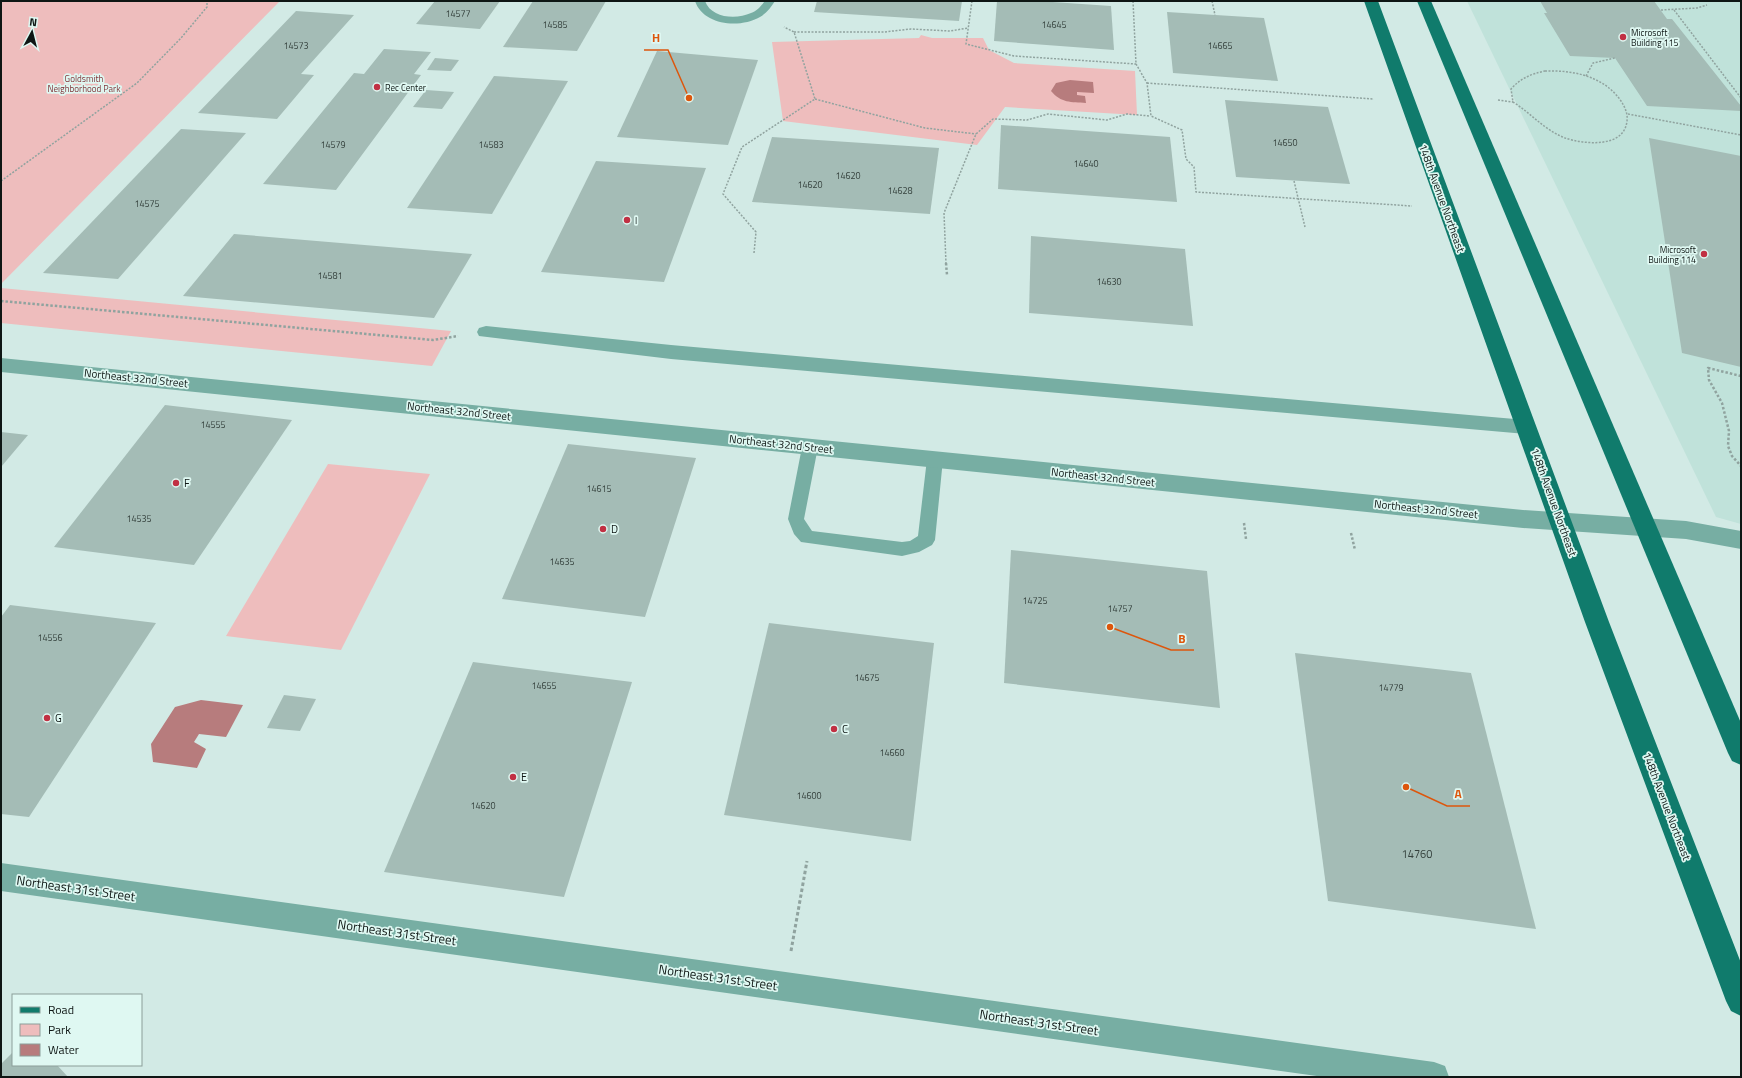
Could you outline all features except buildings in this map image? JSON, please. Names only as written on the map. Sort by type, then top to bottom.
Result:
[{"type":"main road","name":"148th Avenue Northeast","points":[[1371,1],[1561,523],[1741,1001]]},
{"type":"main road","points":[[1424,1],[1741,753]]},
{"type":"street","points":[[486,332],[671,352],[1526,427]]},
{"type":"street","name":"Northeast 32nd Street","points":[[1,365],[1561,523],[1686,530],[1741,540]]},
{"type":"street","name":"Northeast 31st Street","points":[[1,877],[1434,1077]]},
{"type":"lane","points":[[700,1],[704,9],[710,14],[731,19],[754,16],[761,12],[770,1]]},
{"type":"lane","points":[[810,447],[796,519],[800,529],[807,537],[902,549],[913,547],[926,540],[935,460]]},
{"type":"path","points":[[1,181],[137,83],[181,38],[207,7],[207,1]]},
{"type":"path","points":[[972,1],[966,44],[1014,56],[1136,64]]},
{"type":"path","points":[[1133,1],[1136,64],[1147,83],[1151,116]]},
{"type":"path","points":[[1212,1],[1215,15]]},
{"type":"path","points":[[1661,10],[1697,8],[1707,5]]},
{"type":"path","points":[[1674,10],[1741,98]]},
{"type":"path","points":[[782,27],[794,32],[884,32],[911,29],[950,31],[968,28]]},
{"type":"path","points":[[794,32],[815,99]]},
{"type":"path","points":[[1586,76],[1593,64],[1615,58]]},
{"type":"path","points":[[1495,99],[1513,102],[1533,119],[1555,134],[1575,141],[1592,144],[1609,141],[1620,136],[1627,125],[1628,114],[1622,100],[1611,89],[1598,80],[1572,72],[1552,70],[1535,73],[1519,79],[1511,89],[1513,102]]},
{"type":"path","points":[[1147,83],[1380,99]]},
{"type":"path","points":[[754,253],[756,232],[723,194],[742,147],[815,99],[924,128],[976,134]]},
{"type":"path","points":[[946,274],[944,213],[976,134],[993,119],[1027,120],[1048,114],[1107,120],[1127,114],[1151,116],[1182,130],[1186,159],[1194,168],[1196,192],[1417,207]]},
{"type":"path","points":[[1628,114],[1741,135]]},
{"type":"path","points":[[1294,181],[1305,227]]},
{"type":"path","points":[[1,301],[433,340],[486,332]]},
{"type":"path","points":[[1741,376],[1708,368],[1709,380],[1722,403],[1729,431],[1728,446],[1732,456],[1741,466]]},
{"type":"path","points":[[1245,532],[1246,539]]},
{"type":"path","points":[[1353,544],[1355,550]]},
{"type":"path","points":[[784,986],[807,861]]},
{"type":"shaded area","points":[[1467,1],[1741,1],[1741,524],[1716,517]]},
{"type":"green space","name":"Goldsmith Neighborhood Park","points":[[1,1],[280,1],[1,284]]},
{"type":"green space","points":[[921,35],[932,38],[983,38],[989,50],[1014,63],[1135,71],[1137,115],[1005,107],[977,145],[783,121],[772,42],[919,38]]},
{"type":"green space","points":[[1,288],[451,331],[432,366],[1,323]]},
{"type":"green space","points":[[328,464],[430,474],[341,650],[226,636]]},
{"type":"water","points":[[1070,80],[1093,82],[1094,93],[1077,92],[1077,95],[1085,96],[1086,103],[1063,100],[1051,91],[1056,83]]},
{"type":"water","points":[[201,700],[243,705],[226,737],[199,734],[194,742],[206,749],[197,768],[153,762],[151,744],[175,707]]},
{"type":"place","name":"Microsoft Building 115","points":[[1623,37]]},
{"type":"place","name":"Rec Center","points":[[377,87]]},
{"type":"place","name":"H","points":[[689,98]]},
{"type":"place","name":"I","points":[[627,220]]},
{"type":"place","name":"Microsoft Building 114","points":[[1704,254]]},
{"type":"place","name":"F","points":[[176,483]]},
{"type":"place","name":"D","points":[[603,529]]},
{"type":"place","name":"B","points":[[1110,627]]},
{"type":"place","name":"G","points":[[47,718]]},
{"type":"place","name":"C","points":[[834,729]]},
{"type":"place","name":"E","points":[[513,777]]},
{"type":"place","name":"A","points":[[1406,787]]}]
